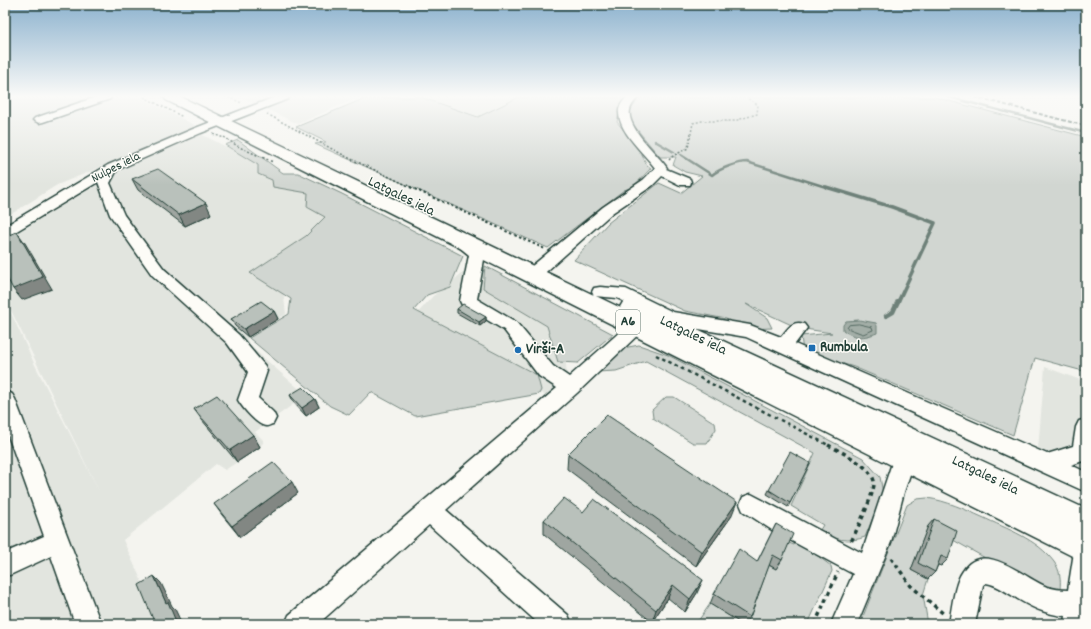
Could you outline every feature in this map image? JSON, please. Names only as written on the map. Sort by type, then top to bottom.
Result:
[{"type":"highway","name":"Latgales iela","points":[[241,126],[450,234],[545,265],[637,326],[908,449],[1086,524]]},
{"type":"highway","name":"Latgales iela","points":[[243,126],[545,265],[600,292],[908,449],[1086,548]]},
{"type":"street","name":"Nulpes iela","points":[[5,232],[112,168],[210,126]]},
{"type":"street","points":[[627,126],[660,169],[685,182]]},
{"type":"street","points":[[112,168],[104,182],[117,215],[158,272],[233,339],[258,372],[248,400],[266,418]]},
{"type":"street","points":[[545,265],[590,225],[619,202],[647,183],[660,169]]},
{"type":"street","name":"Latgales iela","points":[[450,234],[477,254],[468,301],[510,326],[546,372],[570,388]]},
{"type":"street","points":[[600,292],[620,293],[668,316],[687,321],[750,331],[1086,482]]},
{"type":"street","points":[[298,624],[431,511],[570,388],[637,326]]},
{"type":"street","points":[[784,346],[798,328]]},
{"type":"street","points":[[5,399],[88,624]]},
{"type":"street","points":[[1046,464],[1084,453],[1086,427]]},
{"type":"street","points":[[844,624],[879,542],[908,449]]},
{"type":"street","points":[[751,504],[783,524],[868,568]]},
{"type":"street","points":[[431,511],[559,624]]},
{"type":"street","points":[[5,563],[10,563],[58,541]]},
{"type":"street","points":[[1078,612],[1086,552]]},
{"type":"street","points":[[956,622],[971,580],[978,571],[992,571],[1029,592],[1052,601],[1069,604],[1078,612]]},
{"type":"path","points":[[289,126],[545,265]]},
{"type":"path","points":[[660,169],[673,156],[688,148],[692,126]]},
{"type":"path","points":[[651,352],[852,458]]},
{"type":"path","points":[[879,542],[911,586],[956,622]]},
{"type":"shaded area","points":[[5,126],[196,126],[197,128],[57,185],[5,218]]},
{"type":"shaded area","points":[[621,126],[638,148],[647,165],[651,168],[633,187],[624,190],[548,248],[315,144],[326,142],[296,127]]},
{"type":"shaded area","points":[[635,126],[1046,126],[1086,137],[1086,370],[1083,371],[1035,358],[1013,435],[854,367],[803,352],[801,336],[832,333],[798,328],[746,304],[767,318],[772,328],[747,329],[726,319],[685,311],[574,260],[608,223],[659,183],[681,193],[702,176],[685,172],[673,165],[676,157],[660,157]]},
{"type":"shaded area","points":[[201,134],[343,206],[279,258],[286,314],[247,339],[248,344],[306,395],[255,432],[264,441],[260,447],[225,470],[216,464],[123,540],[161,624],[5,624],[5,300],[34,363],[99,491],[5,298],[5,240],[125,168]]},
{"type":"shaded area","points":[[238,140],[283,173],[298,173],[463,256],[450,287],[427,295],[414,310],[537,375],[541,390],[539,394],[415,416],[371,392],[349,415],[330,406],[249,338],[289,314],[291,299],[250,273],[306,236],[325,217],[307,207],[308,193],[273,187],[272,180],[258,174],[258,165],[225,145]]},
{"type":"shaded area","points":[[485,266],[613,334],[578,363],[558,362],[547,326],[483,288]]},
{"type":"shaded area","name":"Virši-A","points":[[465,271],[562,325],[567,375],[546,396],[415,316],[433,296]]},
{"type":"shaded area","points":[[639,345],[668,355],[863,458],[880,477],[883,493],[865,537],[853,540],[842,540],[818,533],[823,525],[791,506],[815,453],[646,361],[616,371],[597,372],[623,348]]},
{"type":"shaded area","points":[[1045,367],[1086,382],[1086,471],[1038,449]]},
{"type":"shaded area","points":[[666,397],[674,397],[715,423],[716,429],[707,443],[693,443],[653,418],[652,410]]},
{"type":"shaded area","points":[[927,498],[942,501],[962,508],[1021,535],[1039,547],[1047,554],[1058,568],[1060,575],[1060,589],[1051,592],[1039,588],[928,526],[911,570],[928,579],[923,595],[928,624],[860,624],[907,505],[917,499]]},
{"type":"shaded area","points":[[797,540],[831,566],[832,571],[808,624],[745,624],[768,565],[776,569],[789,543],[794,545]]},
{"type":"shaded area","points":[[710,604],[742,624],[696,624]]},
{"type":"water","points":[[859,320],[876,323],[877,333],[860,337],[847,333],[843,330],[843,325],[846,321]]},
{"type":"building","points":[[158,169],[206,203],[179,215],[132,179]]},
{"type":"building","points":[[17,232],[43,277],[13,289],[5,274],[5,236]]},
{"type":"building","points":[[261,301],[274,311],[244,329],[231,319]]},
{"type":"building","points":[[463,304],[486,317],[479,322],[457,309]]},
{"type":"building","points":[[303,387],[315,399],[302,408],[290,395]]},
{"type":"building","points":[[217,395],[253,435],[230,450],[194,409]]},
{"type":"building","points":[[607,415],[737,502],[702,552],[568,454]]},
{"type":"building","points":[[790,452],[810,463],[790,503],[769,490]]},
{"type":"building","points":[[273,462],[292,482],[232,526],[214,504]]},
{"type":"building","points":[[564,498],[583,512],[594,499],[703,580],[690,599],[673,585],[656,610],[544,520]]},
{"type":"building","points":[[934,519],[957,531],[948,559],[941,556],[935,572],[918,563]]},
{"type":"building","points":[[776,524],[793,534],[782,560],[773,555],[750,617],[714,594],[739,549],[757,562]]},
{"type":"building","points":[[154,576],[166,603],[168,602],[177,624],[155,624],[139,585]]},
{"type":"waterway","points":[[1061,126],[1086,133]]},
{"type":"waterway","points":[[655,141],[674,152]]},
{"type":"waterway","points":[[681,155],[712,175],[729,166],[747,162],[829,188]]},
{"type":"waterway","points":[[826,187],[892,207],[935,223],[898,302]]},
{"type":"waterway","points":[[886,316],[893,312],[898,301]]},
{"type":"place","name":"Rumbula","points":[[812,348]]},
{"type":"place","name":"Virši-A","points":[[518,350]]}]
